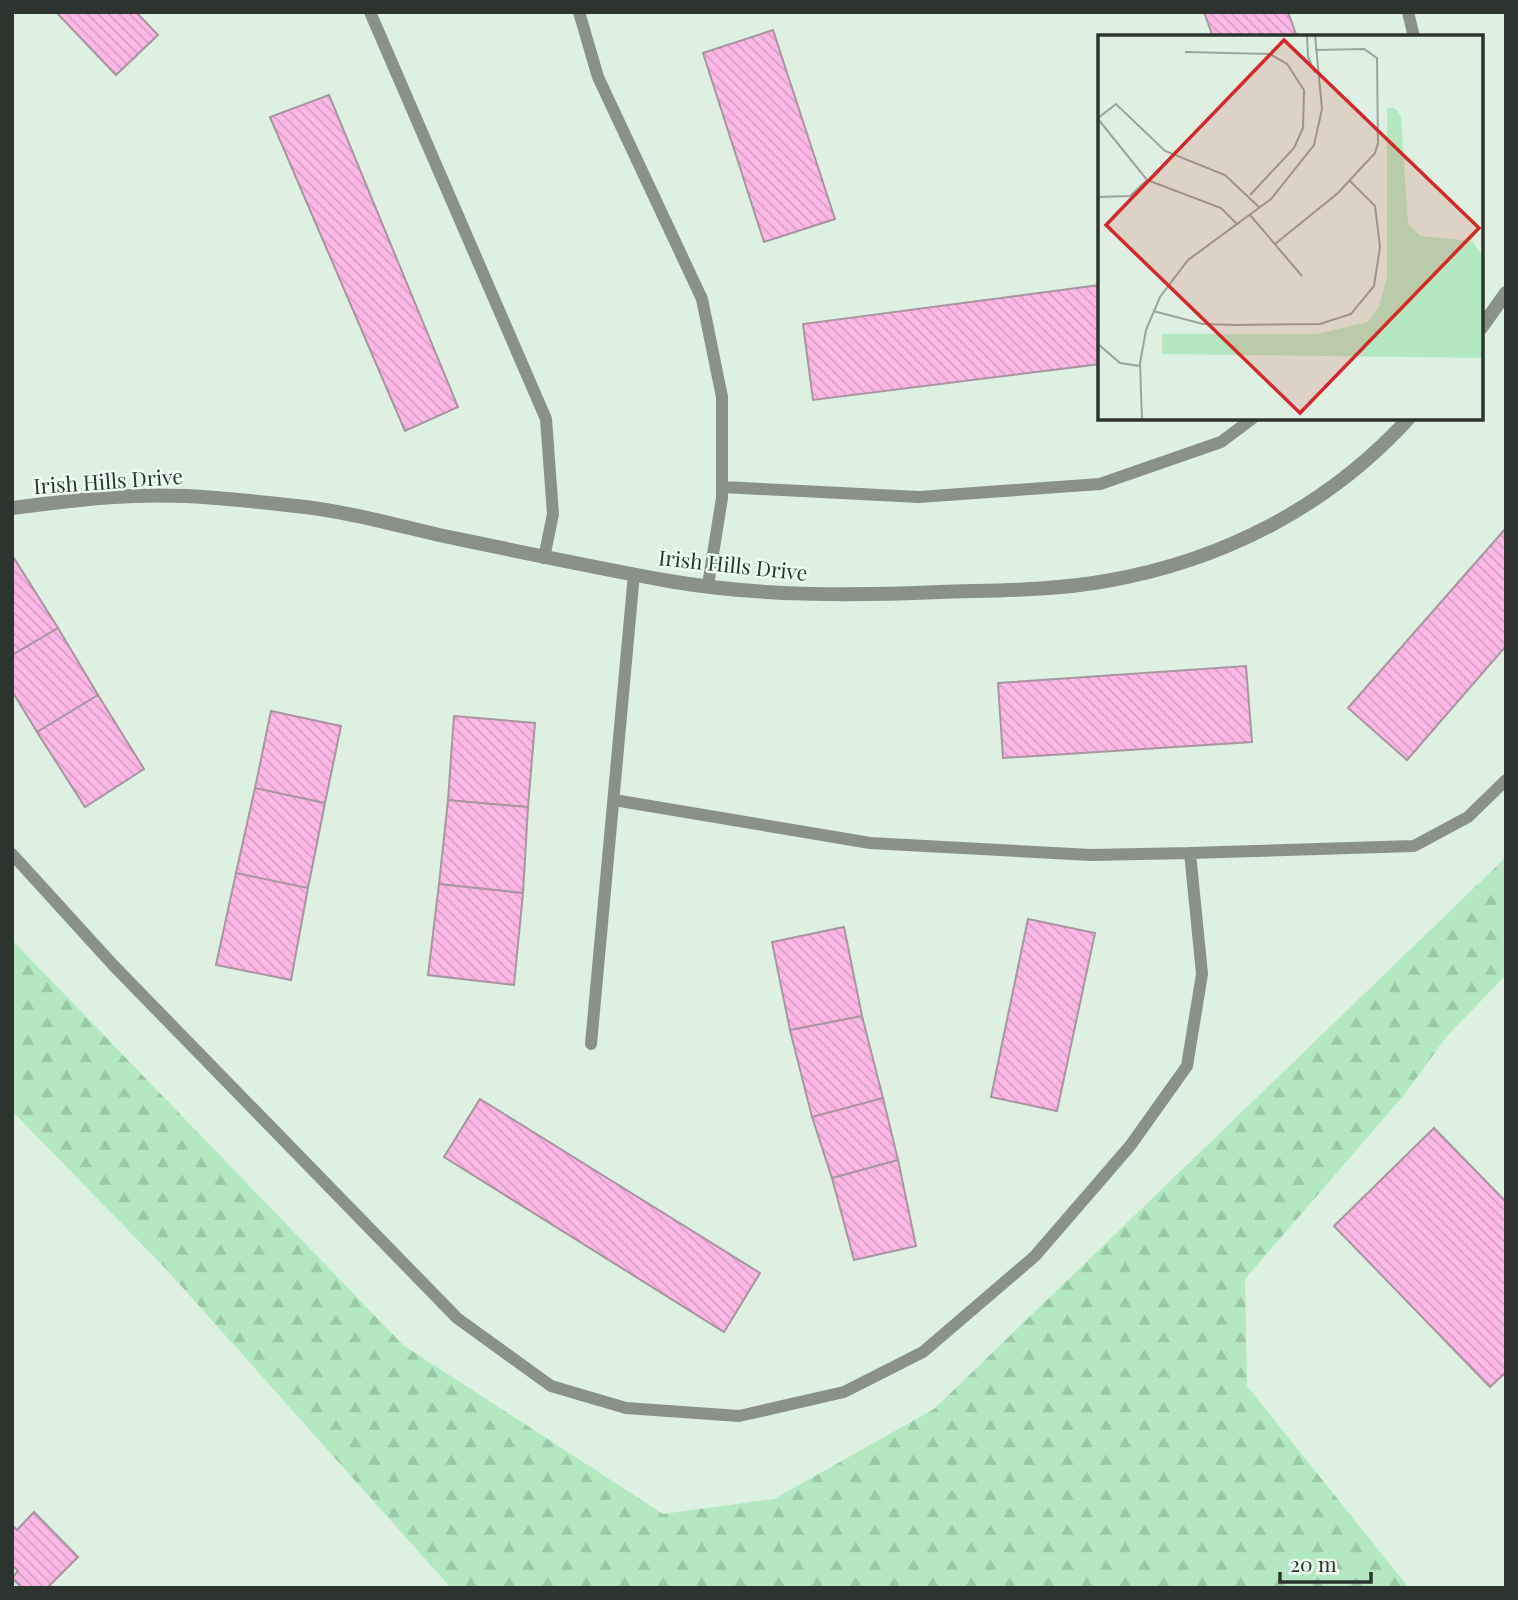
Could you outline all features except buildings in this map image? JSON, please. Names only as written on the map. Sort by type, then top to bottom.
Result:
[{"type":"street","points":[[1483,325],[1504,297],[1506,280]]},
{"type":"street","name":"Irish Hills Drive","points":[[12,508],[89,498],[138,496],[192,496],[300,506],[544,558],[634,574],[791,593],[914,593],[1057,587],[1107,581],[1197,559],[1242,540],[1278,521],[1358,467],[1386,444],[1407,420]]},
{"type":"lane","points":[[370,12],[546,419],[553,514],[544,558]]},
{"type":"lane","points":[[579,12],[598,77],[702,299],[722,397],[722,487],[708,585]]},
{"type":"lane","points":[[1408,12],[1414,35]]},
{"type":"lane","points":[[722,487],[919,497],[1100,484],[1221,442],[1251,420]]},
{"type":"lane","points":[[591,1044],[634,574]]},
{"type":"lane","points":[[614,800],[870,842],[1091,855],[1190,853],[1414,846],[1468,817],[1506,780]]},
{"type":"lane","points":[[12,854],[114,966],[457,1318],[551,1386],[626,1408],[739,1416],[844,1392],[923,1352],[1035,1256],[1130,1146],[1187,1066],[1202,974],[1190,853]]},
{"type":"green space","points":[[1506,857],[1506,975],[1447,1036],[1404,1095],[1245,1279],[1247,1386],[1409,1588],[451,1588],[166,1269],[12,1111],[12,940],[403,1345],[663,1514],[774,1499],[934,1409]]}]
